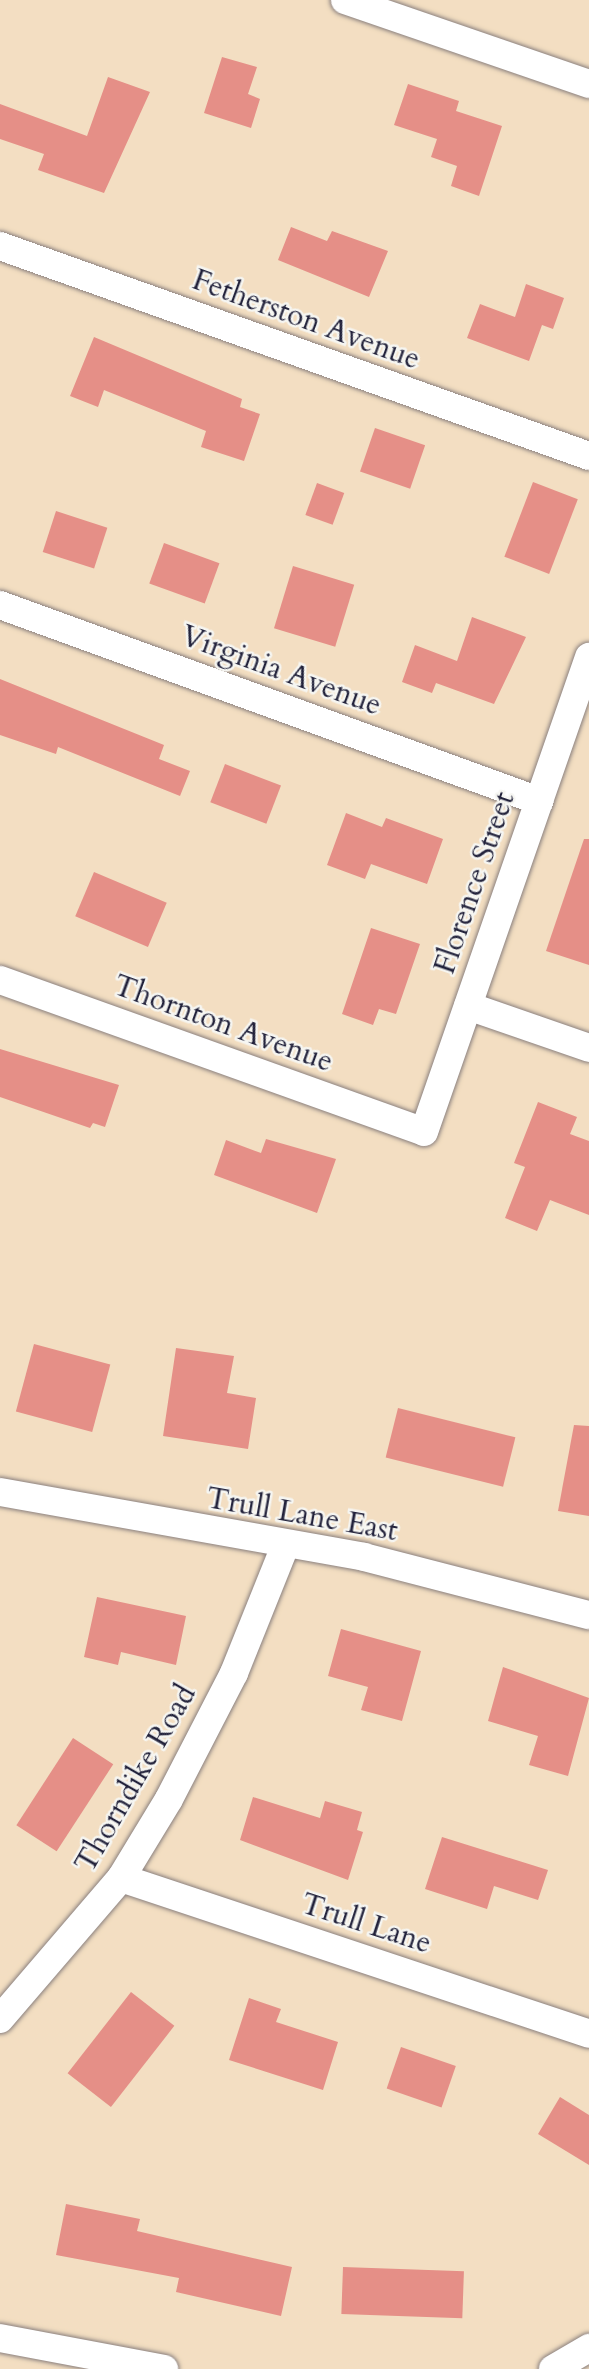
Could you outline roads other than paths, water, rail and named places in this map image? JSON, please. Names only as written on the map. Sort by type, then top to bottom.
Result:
[{"type":"street","points":[[345,0],[589,84]]},
{"type":"street","name":"Fetherston Avenue","points":[[0,246],[589,456]]},
{"type":"street","name":"Virginia Avenue","points":[[0,605],[539,801]]},
{"type":"street","name":"Florence Street","points":[[424,1132],[589,657]]},
{"type":"street","name":"Thornton Avenue","points":[[0,980],[424,1132]]},
{"type":"street","points":[[468,1006],[589,1048]]},
{"type":"street","name":"Trull Lane East","points":[[0,1492],[408,1567],[589,1615]]},
{"type":"street","name":"Thorndike Road","points":[[0,2019],[121,1878],[215,1714],[285,1546]]},
{"type":"street","name":"Trull Lane","points":[[121,1878],[589,2034]]},
{"type":"street","points":[[0,2338],[164,2369]]},
{"type":"street","points":[[553,2369],[589,2348]]}]
